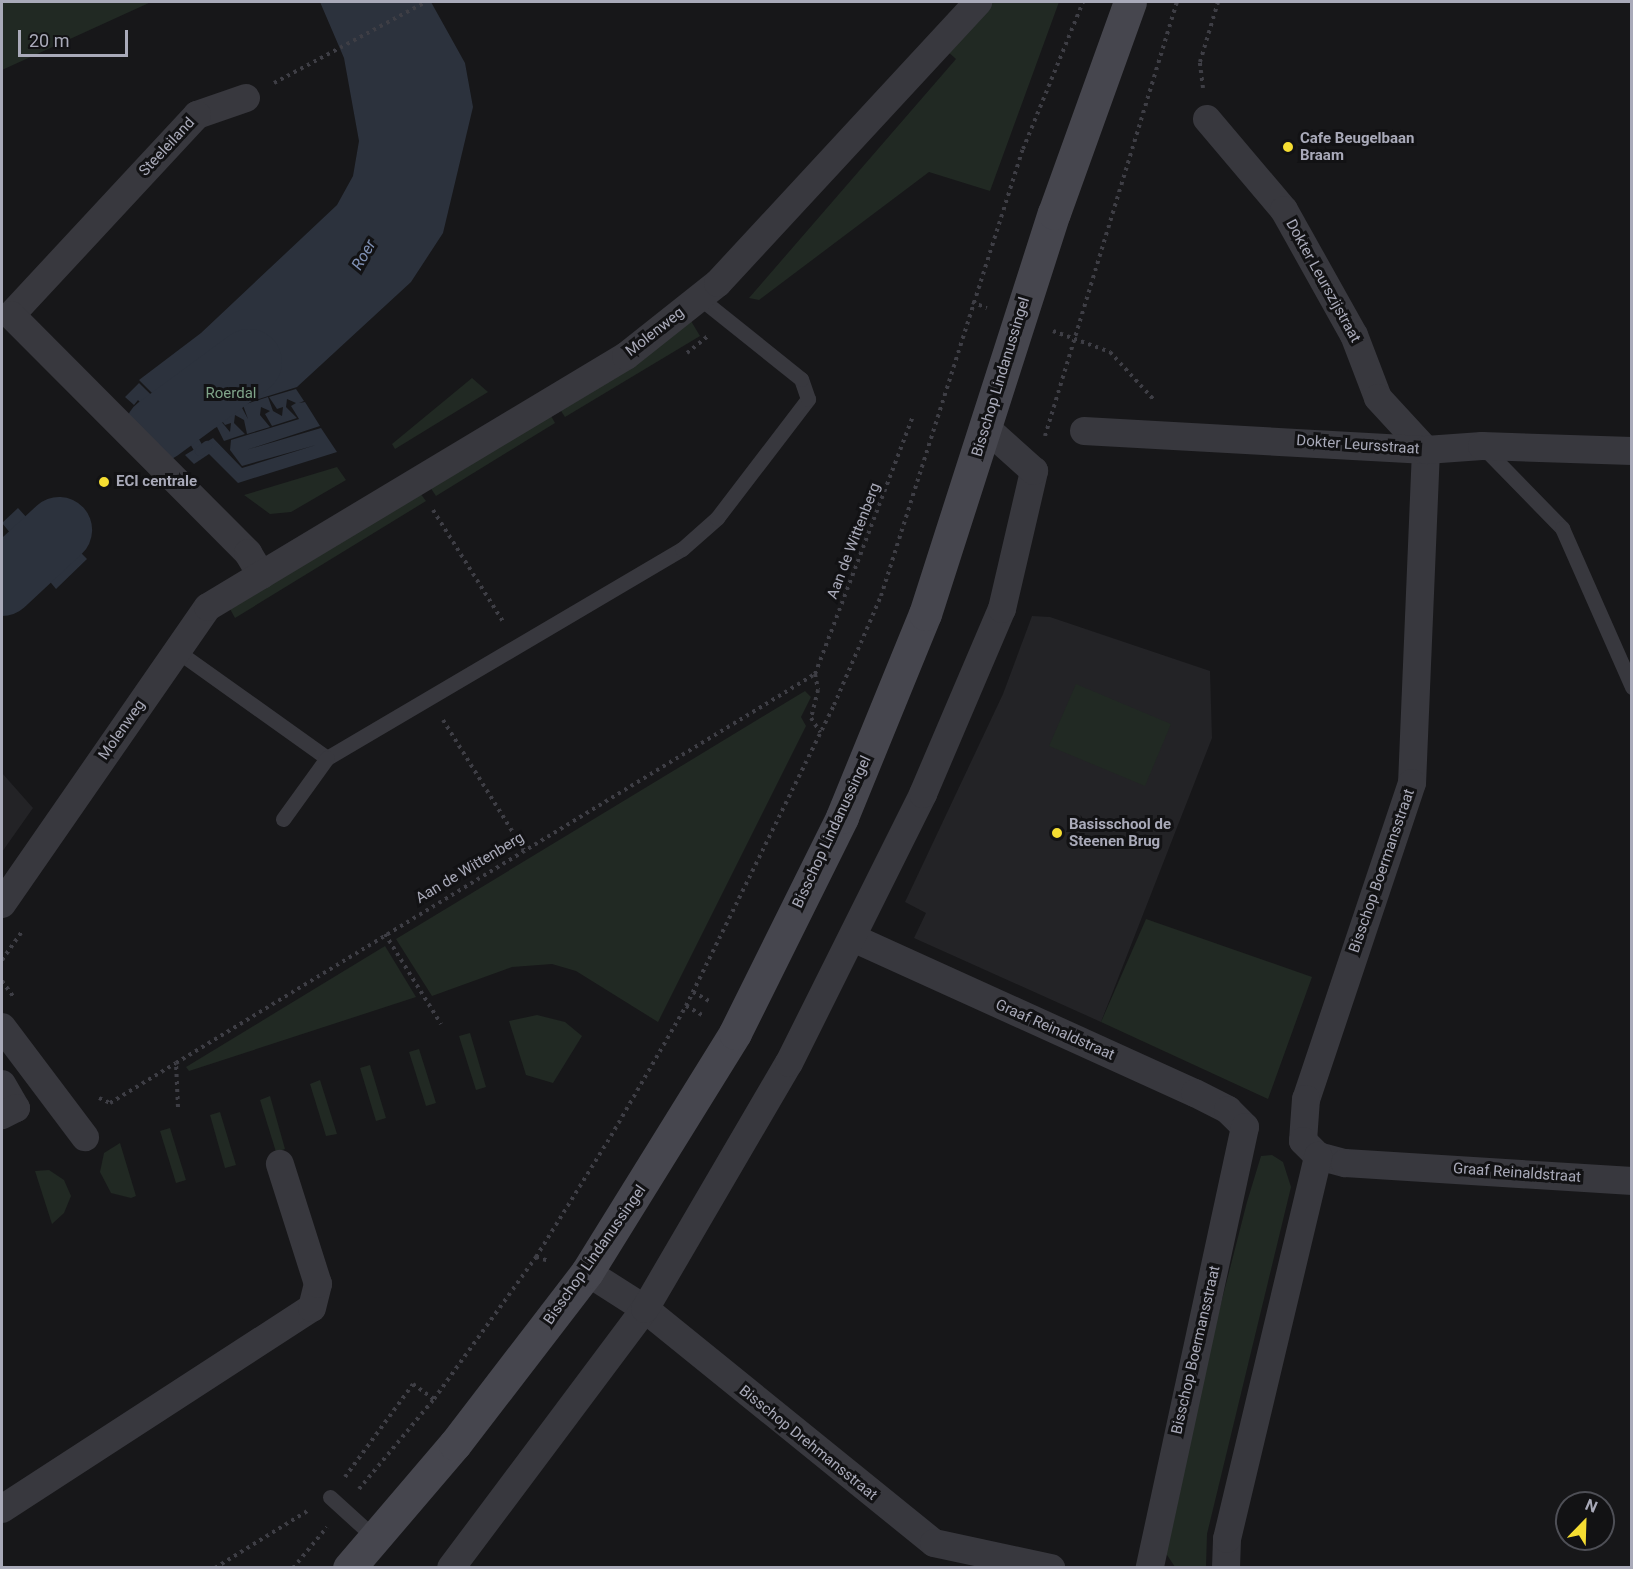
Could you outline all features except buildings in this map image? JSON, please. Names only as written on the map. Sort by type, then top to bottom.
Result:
[{"type":"main road","name":"Bisschop Lindanussingel","points":[[349,1568],[455,1444],[586,1272],[735,1033],[842,817],[925,614],[986,428],[1018,319],[1130,2]]},
{"type":"street","name":"Molenweg","points":[[2,904],[208,607],[626,356],[700,298],[978,2]]},
{"type":"street","name":"Steeleiland","points":[[246,98],[197,115],[11,315],[248,553],[261,575]]},
{"type":"street","name":"Dokter Leurszijstraat","points":[[1207,119],[1284,210],[1354,335],[1378,398],[1426,450]]},
{"type":"street","points":[[451,1568],[645,1309],[744,1147],[853,938],[980,668],[1008,589],[1035,471],[986,428]]},
{"type":"street","name":"Dokter Leursstraat","points":[[1084,431],[1187,434],[1426,450],[1482,446],[1632,451]]},
{"type":"street","name":"Bisschop Boermansstraat","points":[[1226,1568],[1227,1539],[1310,1148],[1306,1099],[1412,783],[1426,450]]},
{"type":"street","name":"Graaf Reinaldstraat","points":[[853,938],[1195,1093],[1235,1114],[1246,1134]]},
{"type":"street","points":[[2,1027],[85,1137]]},
{"type":"street","points":[[2,1084],[16,1108],[2,1115]]},
{"type":"street","name":"Bisschop Boermansstraat","points":[[1150,1568],[1152,1541],[1246,1134]]},
{"type":"street","name":"Graaf Reinaldstraat","points":[[1310,1148],[1632,1181]]},
{"type":"street","points":[[2,1509],[312,1308],[318,1284],[280,1164]]},
{"type":"street","name":"Bisschop Drehmansstraat","points":[[586,1272],[645,1309],[934,1543],[1051,1568]]},
{"type":"lane","points":[[283,819],[327,759],[682,549],[717,518],[808,399],[801,379],[700,298]]},
{"type":"lane","points":[[1482,446],[1562,528],[1632,687]]},
{"type":"lane","points":[[177,651],[327,759]]},
{"type":"lane","points":[[330,1497],[375,1538]]},
{"type":"path","points":[[246,98],[426,2]]},
{"type":"path","points":[[293,1568],[434,1399],[536,1257],[611,1136],[686,1006],[820,732],[881,596],[1020,160],[1083,2]]},
{"type":"path","points":[[1035,471],[1073,338],[1177,2]]},
{"type":"path","points":[[1207,119],[1200,62],[1218,2]]},
{"type":"path","points":[[680,358],[699,346],[724,317]]},
{"type":"path","points":[[1018,319],[1110,352],[1187,434]]},
{"type":"path","name":"Aan de Wittenberg","points":[[820,732],[811,718],[818,690],[815,674],[913,416]]},
{"type":"path","points":[[421,512],[441,500]]},
{"type":"path","points":[[431,506],[519,646]]},
{"type":"path","name":"Aan de Wittenberg","points":[[95,1095],[110,1103],[815,674]]},
{"type":"path","points":[[430,699],[524,850]]},
{"type":"path","points":[[2,960],[28,921]]},
{"type":"path","points":[[385,934],[441,1024]]},
{"type":"path","points":[[2,981],[16,999]]},
{"type":"path","points":[[176,1063],[178,1107]]},
{"type":"shaded area","points":[[2,2],[151,2],[2,70]]},
{"type":"shaded area","points":[[991,2],[1059,2],[990,191],[929,172],[759,300],[749,298],[956,59],[947,51]]},
{"type":"shaded area","points":[[691,321],[700,336],[565,417],[559,408]]},
{"type":"shaded area","points":[[472,378],[488,392],[395,449],[392,444]]},
{"type":"shaded area","points":[[550,414],[555,423],[436,496],[430,487]]},
{"type":"shaded area","points":[[337,467],[346,480],[291,512],[270,514],[244,495]]},
{"type":"shaded area","points":[[420,493],[426,501],[235,618],[230,609]]},
{"type":"shaded area","name":"Basisschool de Steenen Brug","points":[[1032,616],[1050,617],[1210,671],[1212,738],[1101,1022],[914,938],[926,913],[905,902],[1003,694]]},
{"type":"shaded area","points":[[1076,684],[1171,724],[1145,786],[1049,746]]},
{"type":"shaded area","points":[[805,691],[811,697],[801,717],[806,726],[658,1022],[576,971],[552,964],[512,967],[432,996],[396,939]]},
{"type":"shaded area","points":[[2,773],[33,808],[2,852]]},
{"type":"shaded area","points":[[1146,919],[1312,977],[1268,1099],[1101,1022]]},
{"type":"shaded area","points":[[385,946],[416,997],[189,1071],[186,1067]]},
{"type":"shaded area","points":[[537,1015],[565,1022],[582,1036],[553,1083],[526,1075],[509,1021]]},
{"type":"shaded area","points":[[470,1033],[486,1087],[476,1090],[459,1036]]},
{"type":"shaded area","points":[[419,1049],[436,1103],[426,1106],[409,1052]]},
{"type":"shaded area","points":[[370,1065],[386,1118],[376,1121],[360,1068]]},
{"type":"shaded area","points":[[320,1080],[337,1134],[326,1136],[310,1084]]},
{"type":"shaded area","points":[[270,1096],[285,1149],[276,1152],[260,1100]]},
{"type":"shaded area","points":[[220,1112],[236,1165],[225,1168],[210,1115]]},
{"type":"shaded area","points":[[170,1128],[186,1180],[176,1183],[160,1131]]},
{"type":"shaded area","points":[[120,1143],[136,1196],[131,1198],[111,1193],[100,1172],[104,1153]]},
{"type":"shaded area","points":[[1272,1155],[1283,1162],[1291,1187],[1207,1534],[1206,1567],[1175,1567],[1167,1555],[1163,1530],[1247,1202],[1261,1156]]},
{"type":"shaded area","points":[[49,1170],[64,1180],[71,1196],[64,1213],[52,1224],[35,1171]]},
{"type":"water","name":"Roerdal","points":[[320,2],[431,2],[465,63],[473,107],[443,233],[411,282],[297,387],[182,423],[139,380],[201,333],[337,205],[353,176],[359,141],[344,58]]},
{"type":"water","points":[[139,383],[181,424],[215,414],[230,432],[231,423],[225,425],[217,414],[241,406],[248,419],[243,405],[268,397],[273,411],[282,416],[283,407],[277,409],[269,397],[296,389],[304,401],[299,403],[305,402],[320,426],[246,450],[321,428],[337,452],[238,483],[209,454],[194,464],[185,455],[213,438],[242,468],[316,445],[242,466],[230,450],[231,440],[299,419],[291,406],[296,403],[287,399],[286,407],[297,418],[272,426],[265,414],[270,411],[261,407],[260,415],[270,427],[247,434],[244,420],[235,415],[234,423],[245,434],[224,441],[217,427],[177,440],[138,400],[134,405],[125,397]]},
{"type":"water","points":[[18,508],[28,519],[38,509],[87,559],[56,589],[2,523]]},
{"type":"waterway","name":"Roer","points":[[158,429],[249,362]]},
{"type":"waterway","points":[[185,425],[200,451],[207,446]]},
{"type":"waterway","name":"Roer","points":[[2,583],[59,530]]},
{"type":"place","name":"Cafe Beugelbaan Braam","points":[[1288,147]]},
{"type":"place","name":"ECI centrale","points":[[104,482]]},
{"type":"place","name":"Basisschool de Steenen Brug","points":[[1057,833]]}]
